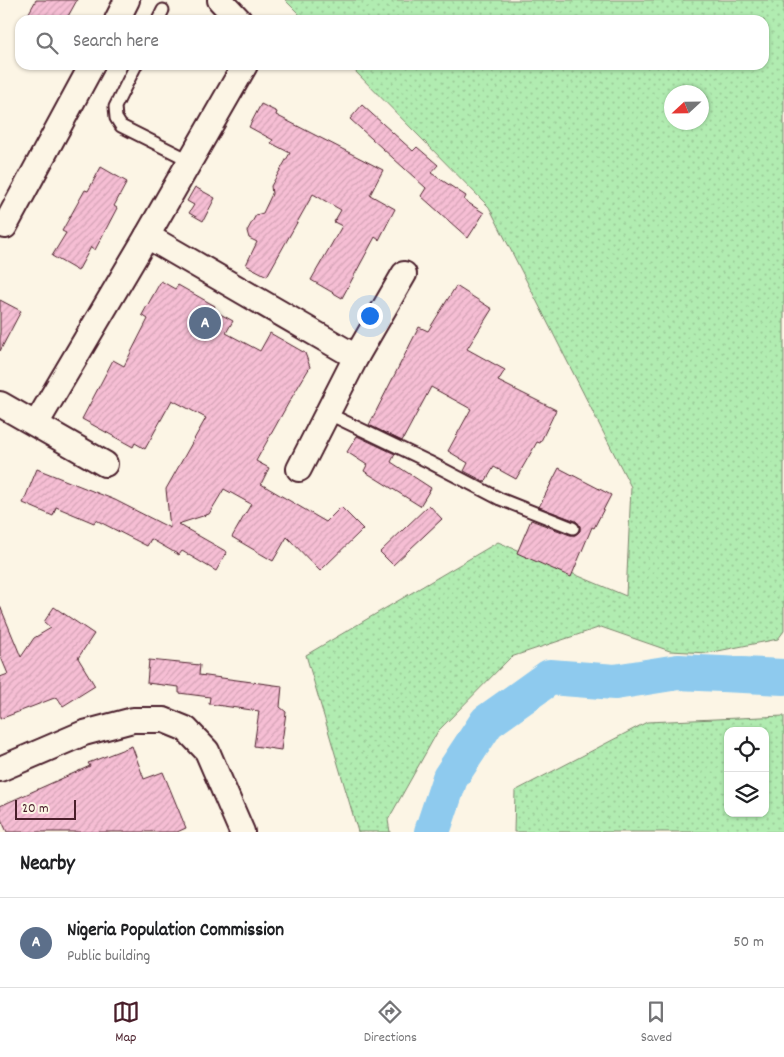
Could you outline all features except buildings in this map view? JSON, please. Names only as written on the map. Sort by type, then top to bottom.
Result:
[{"type":"street","points":[[120,15],[128,0]]},
{"type":"street","points":[[220,0],[234,15]]},
{"type":"street","points":[[5,226],[89,70]]},
{"type":"street","points":[[36,424],[243,70]]},
{"type":"street","points":[[147,236],[356,358]]},
{"type":"street","points":[[299,469],[356,358],[404,274]]},
{"type":"street","points":[[0,404],[105,464]]},
{"type":"street","points":[[0,769],[84,733],[133,720],[164,720],[186,729],[207,751],[242,832]]},
{"type":"lane","points":[[134,70],[115,107],[116,118],[121,126],[191,161]]},
{"type":"lane","points":[[327,413],[429,462],[500,499],[573,528]]},
{"type":"green space","points":[[285,0],[784,0],[784,631],[778,639],[708,653],[670,651],[601,627],[511,657],[438,731],[388,820],[390,832],[358,832],[306,655],[498,542],[626,596],[631,487],[489,207],[354,70],[769,70],[769,15],[300,15]]},
{"type":"green space","points":[[784,716],[784,832],[514,832],[515,791],[647,722]]},
{"type":"waterway","points":[[432,832],[450,778],[487,722],[550,677],[615,682],[678,672],[784,677]]},
{"type":"place","name":"Nigeria Population Commission","points":[[205,323]]}]
